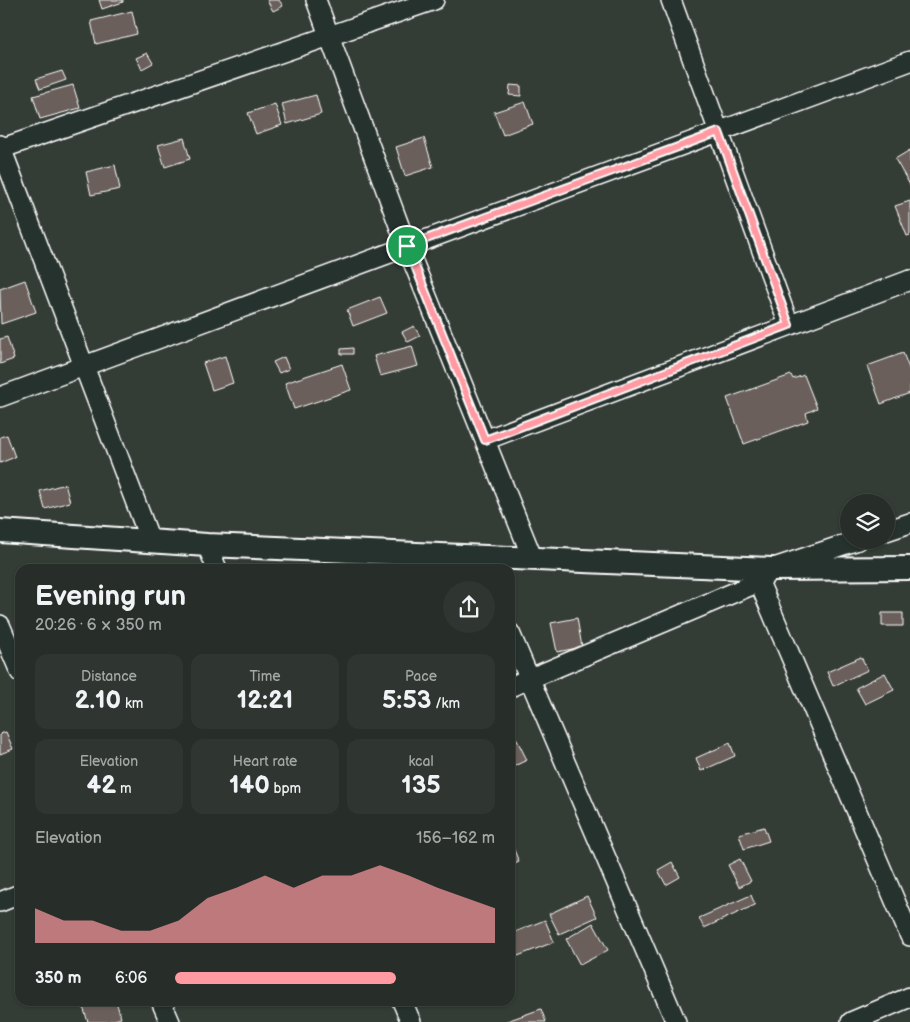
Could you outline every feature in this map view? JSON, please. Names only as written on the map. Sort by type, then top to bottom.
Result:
[{"type":"street","points":[[316,0],[407,246],[532,557]]},
{"type":"street","points":[[150,540],[0,148],[434,0]]},
{"type":"street","points":[[671,0],[789,325]]},
{"type":"street","points":[[0,397],[910,61]]},
{"type":"street","points":[[485,440],[910,280]]},
{"type":"street","points":[[895,528],[910,523]]},
{"type":"street","points":[[0,531],[480,562],[532,557],[765,576],[910,568]]},
{"type":"street","points":[[207,545],[215,564]]},
{"type":"street","points":[[515,685],[765,576],[840,547]]},
{"type":"street","points":[[765,576],[910,936]]},
{"type":"street","points":[[0,625],[15,660]]},
{"type":"street","points":[[515,644],[676,1022]]},
{"type":"street","points":[[0,902],[15,896]]},
{"type":"street","points":[[851,1022],[910,997]]},
{"type":"street","points":[[163,1006],[170,1022]]},
{"type":"street","points":[[404,1006],[411,1022]]},
{"type":"building","points":[[99,0],[123,0],[123,2],[102,9]]},
{"type":"building","points":[[267,0],[279,0],[283,6],[273,11]]},
{"type":"building","points":[[132,11],[137,34],[96,44],[91,21]]},
{"type":"building","points":[[147,53],[153,63],[142,69],[136,58]]},
{"type":"building","points":[[62,71],[66,80],[40,89],[36,79]]},
{"type":"building","points":[[73,85],[80,108],[40,119],[33,96]]},
{"type":"building","points":[[510,85],[521,86],[521,96],[509,95]]},
{"type":"building","points":[[316,95],[321,114],[287,124],[282,104]]},
{"type":"building","points":[[525,102],[533,124],[503,135],[494,112]]},
{"type":"building","points":[[275,104],[282,125],[256,134],[248,113]]},
{"type":"building","points":[[184,138],[190,159],[165,167],[158,145]]},
{"type":"building","points":[[424,138],[433,167],[405,176],[396,147]]},
{"type":"building","points":[[910,150],[910,185],[895,159]]},
{"type":"building","points":[[115,165],[120,189],[91,195],[86,172]]},
{"type":"building","points":[[910,201],[910,235],[907,236],[895,206]]},
{"type":"building","points":[[25,280],[36,312],[1,324],[0,289]]},
{"type":"building","points":[[380,297],[387,313],[353,326],[347,310]]},
{"type":"building","points":[[414,326],[420,336],[408,342],[402,332]]},
{"type":"building","points":[[7,337],[14,359],[0,364],[0,339]]},
{"type":"building","points":[[412,346],[418,366],[380,376],[374,356]]},
{"type":"building","points":[[353,348],[353,354],[341,354],[341,349]]},
{"type":"building","points":[[903,353],[910,371],[910,393],[881,404],[867,366]]},
{"type":"building","points":[[225,356],[233,383],[212,390],[203,363]]},
{"type":"building","points":[[284,357],[289,369],[279,373],[273,362]]},
{"type":"building","points":[[342,364],[351,390],[294,409],[285,383]]},
{"type":"building","points":[[791,375],[793,379],[804,375],[817,408],[806,413],[808,421],[744,444],[727,398]]},
{"type":"building","points":[[7,435],[15,457],[0,463],[0,437]]},
{"type":"building","points":[[65,484],[70,502],[45,509],[40,491]]},
{"type":"building","points":[[882,613],[903,613],[903,626],[882,626]]},
{"type":"building","points":[[577,618],[582,647],[557,652],[551,623]]},
{"type":"building","points":[[861,657],[868,670],[833,686],[827,672]]},
{"type":"building","points":[[885,673],[894,690],[865,704],[856,688]]},
{"type":"building","points":[[6,732],[13,749],[0,754],[0,734]]},
{"type":"building","points":[[515,736],[527,760],[515,766]]},
{"type":"building","points":[[730,743],[735,756],[701,771],[696,758]]},
{"type":"building","points":[[764,827],[769,841],[744,849],[739,834]]},
{"type":"building","points":[[515,852],[519,862],[515,864]]},
{"type":"building","points":[[740,859],[751,881],[739,887],[728,865]]},
{"type":"building","points":[[672,862],[680,877],[666,885],[658,870]]},
{"type":"building","points":[[751,895],[755,905],[704,928],[699,918]]},
{"type":"building","points":[[587,896],[597,917],[559,934],[549,914]]},
{"type":"building","points":[[545,920],[554,942],[515,957],[515,932]]},
{"type":"building","points":[[593,923],[608,950],[580,965],[566,939]]},
{"type":"building","points":[[83,1006],[117,1006],[121,1018],[107,1022],[88,1022]]},
{"type":"building","points":[[541,1009],[546,1022],[504,1022]]},
{"type":"route","points":[[719,132],[789,325],[485,440],[407,246],[719,132]]}]
